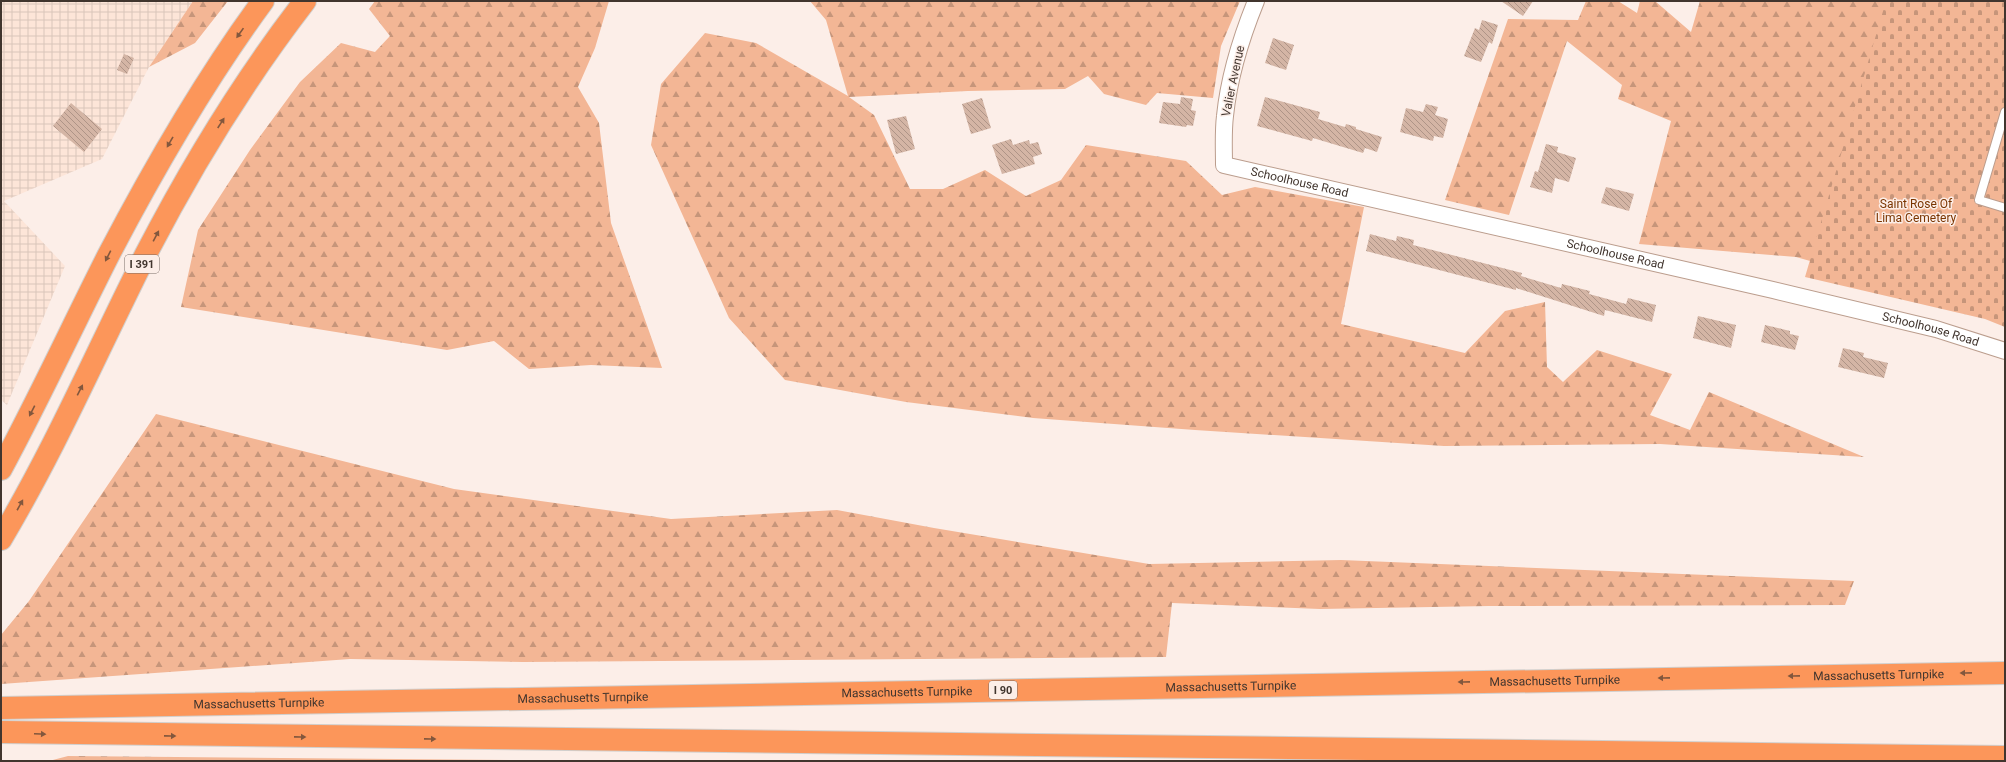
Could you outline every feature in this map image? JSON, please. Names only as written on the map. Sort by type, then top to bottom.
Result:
[{"type":"highway","name":"I 391","points":[[1,469],[31,413],[108,256],[153,172],[198,96],[263,1]]},
{"type":"highway","name":"I 391","points":[[1,539],[47,456],[146,255],[178,195],[246,84],[305,1]]},
{"type":"highway","name":"Massachusetts Turnpike","points":[[1,708],[2005,673]]},
{"type":"highway","points":[[1,732],[2005,757]]},
{"type":"street","name":"Valier Avenue","points":[[1224,164],[1225,117],[1230,84],[1240,45],[1256,1]]},
{"type":"street","name":"Schoolhouse Road","points":[[1224,164],[1936,329],[2005,351]]},
{"type":"lane","points":[[2005,112],[1979,200],[2005,208]]},
{"type":"shaded area","points":[[1,1],[193,1],[149,67],[102,159],[4,201],[65,266],[7,405],[1,400]]},
{"type":"green space","points":[[193,1],[228,1],[195,43],[149,67]]},
{"type":"green space","points":[[375,1],[609,1],[595,48],[578,87],[599,123],[611,223],[662,368],[591,365],[529,369],[494,341],[447,350],[181,307],[198,230],[250,150],[300,82],[341,43],[375,52],[390,36],[369,9]]},
{"type":"green space","points":[[810,1],[1240,1],[1221,46],[1213,98],[1157,93],[1146,105],[1104,94],[1088,76],[1065,89],[968,91],[849,97],[874,115],[910,189],[943,189],[985,170],[1026,196],[1061,180],[1086,145],[1186,161],[1222,195],[1255,187],[1364,207],[1341,324],[1465,353],[1505,311],[1545,302],[1547,367],[1563,382],[1597,350],[1672,374],[1650,415],[1690,430],[1709,392],[1864,457],[1660,444],[1444,446],[1195,430],[1033,418],[906,402],[785,380],[729,318],[651,145],[661,84],[705,33],[756,43],[848,96],[826,20]]},
{"type":"green space","points":[[1586,1],[1618,1],[1637,13],[1640,1],[1655,1],[1691,32],[1700,1],[2005,1],[1990,312],[1796,257],[1639,244],[1671,121],[1618,99],[1622,85],[1567,41],[1509,215],[1445,200],[1508,19],[1578,20]]},
{"type":"green space","name":"Saint Rose Of Lima Cemetery","points":[[1886,1],[2005,1],[2005,327],[1985,319],[1805,277]]},
{"type":"green space","points":[[156,414],[454,489],[671,519],[837,510],[1149,564],[1341,560],[1854,581],[1845,605],[1489,606],[1320,609],[1172,603],[1166,657],[523,662],[350,659],[1,684],[1,635],[29,601]]},
{"type":"green space","points":[[68,756],[619,761],[49,761]]},
{"type":"building","points":[[1501,1],[1533,1],[1523,16]]},
{"type":"building","points":[[1482,20],[1498,25],[1492,44],[1489,42],[1481,62],[1464,56],[1475,28],[1479,30]]},
{"type":"building","points":[[1273,38],[1294,45],[1286,70],[1265,63]]},
{"type":"building","points":[[124,54],[134,58],[127,74],[117,70]]},
{"type":"building","points":[[1181,97],[1193,99],[1191,110],[1196,111],[1193,126],[1187,125],[1186,127],[1159,123],[1163,102],[1180,104]]},
{"type":"building","points":[[1265,97],[1320,112],[1318,119],[1345,127],[1346,124],[1356,127],[1356,129],[1382,137],[1377,152],[1365,148],[1363,153],[1313,138],[1312,141],[1257,126]]},
{"type":"building","points":[[982,98],[991,128],[971,134],[962,104]]},
{"type":"building","points":[[71,103],[102,129],[84,152],[53,126]]},
{"type":"building","points":[[1426,104],[1438,107],[1435,115],[1448,119],[1443,138],[1434,136],[1433,141],[1400,132],[1406,108],[1423,112]]},
{"type":"building","points":[[906,116],[915,149],[896,154],[887,120]]},
{"type":"building","points":[[1011,139],[1013,145],[1029,140],[1030,144],[1038,142],[1042,154],[1033,157],[1035,164],[1002,174],[992,145]]},
{"type":"building","points":[[1546,144],[1558,147],[1557,152],[1576,158],[1569,182],[1555,178],[1552,193],[1530,187],[1535,171],[1538,172]]},
{"type":"building","points":[[1606,187],[1634,194],[1629,211],[1601,203]]},
{"type":"building","points":[[1370,234],[1396,241],[1397,236],[1414,240],[1413,245],[1522,273],[1521,276],[1561,288],[1562,284],[1590,291],[1589,294],[1626,304],[1628,298],[1656,305],[1652,322],[1605,310],[1604,316],[1516,288],[1516,290],[1366,251]]},
{"type":"building","points":[[1698,316],[1736,325],[1731,348],[1693,338]]},
{"type":"building","points":[[1765,325],[1790,331],[1790,334],[1799,336],[1795,350],[1761,342]]},
{"type":"building","points":[[1843,348],[1864,353],[1863,357],[1888,363],[1884,378],[1838,367]]}]
